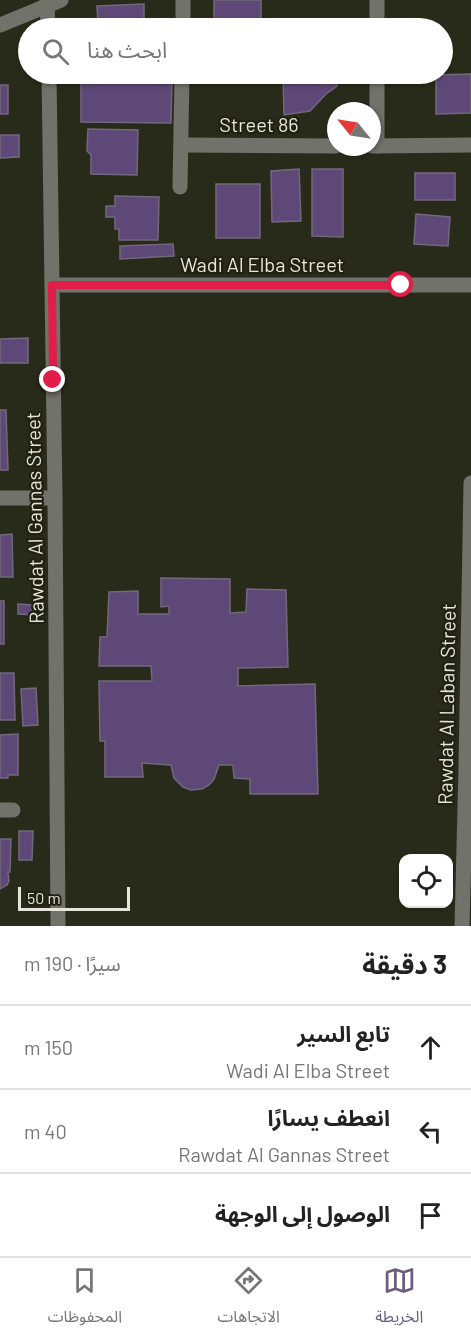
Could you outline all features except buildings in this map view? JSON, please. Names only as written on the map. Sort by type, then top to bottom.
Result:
[{"type":"street","points":[[183,0],[183,18]]},
{"type":"street","points":[[377,0],[377,18]]},
{"type":"street","points":[[0,25],[52,2]]},
{"type":"street","points":[[50,18],[52,2]]},
{"type":"street","name":"Rawdat Al Gannas Street","points":[[49,84],[58,926]]},
{"type":"street","points":[[180,188],[182,84]]},
{"type":"street","points":[[376,102],[377,84]]},
{"type":"street","name":"Street 86","points":[[182,145],[327,146]]},
{"type":"street","points":[[381,146],[471,145]]},
{"type":"street","name":"Wadi Al Elba Street","points":[[52,285],[471,285]]},
{"type":"street","name":"Rawdat Al Laban Street","points":[[462,926],[469,768],[471,483]]},
{"type":"street","points":[[0,498],[55,498]]},
{"type":"route","points":[[53,380],[52,285],[401,285]]}]
